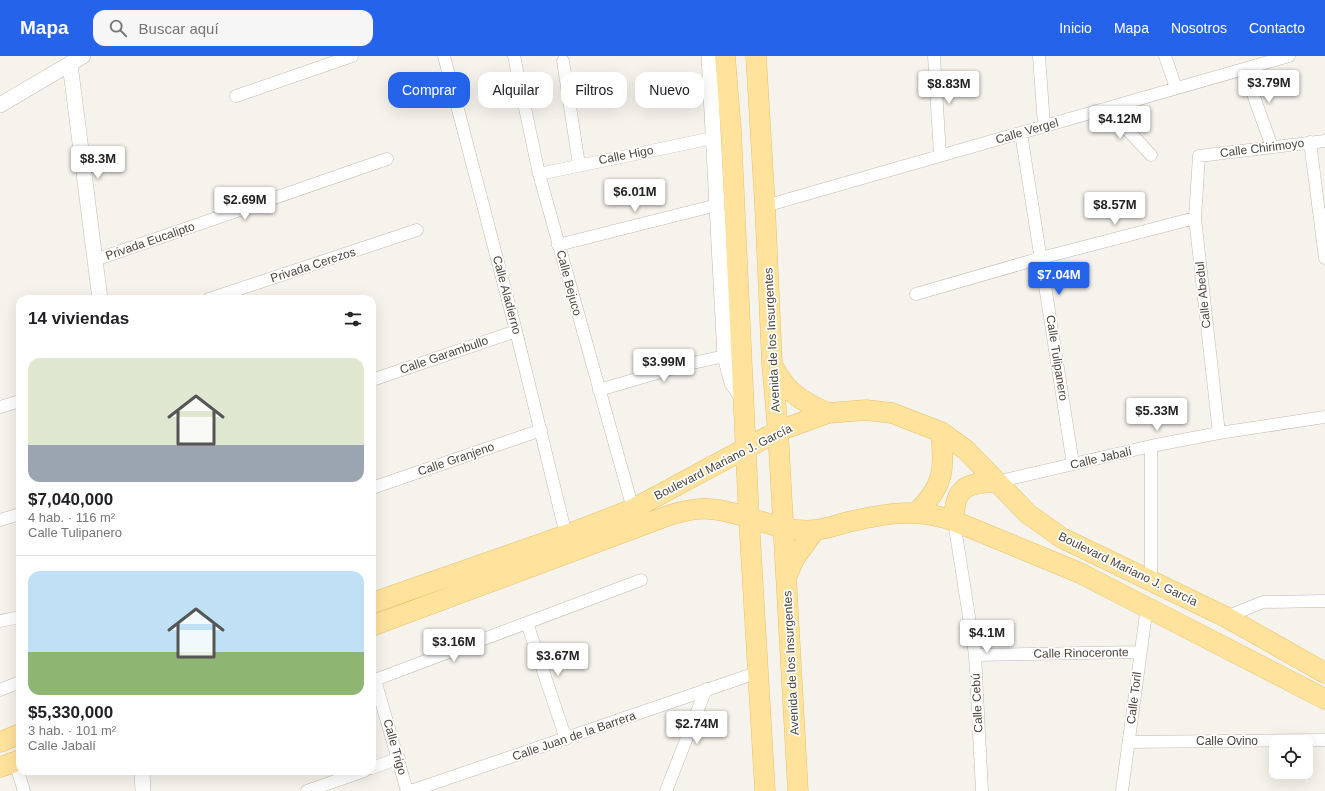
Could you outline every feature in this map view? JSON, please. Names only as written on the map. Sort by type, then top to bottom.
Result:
[{"type":"main road","points":[[725,56],[731,130],[749,519],[766,791]]},
{"type":"main road","name":"Avenida de los Insurgentes","points":[[756,56],[772,363],[778,431],[782,529],[798,791]]},
{"type":"main road","points":[[772,363],[783,382],[795,396],[828,413]]},
{"type":"main road","name":"Boulevard Mariano J. García","points":[[376,624],[533,556],[566,535],[633,509],[778,431],[828,413],[866,410],[892,413],[940,432],[966,450],[1028,514],[1062,538],[1226,618],[1325,672]]},
{"type":"main road","points":[[917,512],[931,498],[938,484],[942,471],[940,432]]},
{"type":"main road","points":[[954,521],[954,505],[958,494],[965,487],[976,483],[996,482]]},
{"type":"main road","name":"Boulevard Mariano J. García","points":[[376,602],[692,509],[724,512],[782,529],[815,530],[880,514],[917,512],[934,514],[954,521],[1080,572],[1325,699]]},
{"type":"main road","points":[[786,578],[794,559],[815,530]]},
{"type":"main road","points":[[0,742],[16,736]]},
{"type":"street","points":[[0,105],[83,56]]},
{"type":"street","points":[[236,96],[352,56]]},
{"type":"street","name":"Calle Aladierno","points":[[444,56],[516,331],[566,535]]},
{"type":"street","name":"Calle Bejuco","points":[[514,56],[539,174],[598,390],[633,509]]},
{"type":"street","points":[[709,56],[724,356],[732,384],[744,400]]},
{"type":"street","points":[[934,56],[940,155]]},
{"type":"street","points":[[1039,56],[1044,125]]},
{"type":"street","points":[[1165,56],[1176,88]]},
{"type":"street","name":"Calle Vergel","points":[[765,206],[1289,56]]},
{"type":"street","points":[[563,62],[579,165]]},
{"type":"street","points":[[70,64],[99,295]]},
{"type":"street","points":[[1244,69],[1272,147]]},
{"type":"street","points":[[1107,108],[1151,155]]},
{"type":"street","name":"Calle Tulipanero","points":[[1021,133],[1073,464]]},
{"type":"street","name":"Calle Higo","points":[[539,174],[713,138]]},
{"type":"street","name":"Calle Chirimoyo","points":[[1199,156],[1325,141]]},
{"type":"street","points":[[1310,142],[1325,258]]},
{"type":"street","name":"Calle Abedul","points":[[1199,156],[1195,218],[1218,433]]},
{"type":"street","name":"Privada Eucalipto","points":[[95,260],[387,159]]},
{"type":"street","points":[[558,245],[717,205]]},
{"type":"street","points":[[916,294],[1041,258],[1195,218]]},
{"type":"street","name":"Privada Cerezos","points":[[221,295],[416,230]]},
{"type":"street","name":"Calle Garambullo","points":[[376,379],[516,331]]},
{"type":"street","points":[[598,390],[688,364],[724,356]]},
{"type":"street","points":[[0,407],[16,402]]},
{"type":"street","name":"Calle Jabalí","points":[[996,482],[1151,446],[1218,433],[1325,418]]},
{"type":"street","name":"Calle Granjeno","points":[[376,487],[540,430]]},
{"type":"street","points":[[1151,446],[1151,582]]},
{"type":"street","points":[[0,520],[16,515]]},
{"type":"street","name":"Calle Cebú","points":[[954,521],[975,656],[982,791]]},
{"type":"street","points":[[376,679],[642,580]]},
{"type":"street","points":[[1226,618],[1263,602],[1325,601]]},
{"type":"street","name":"Calle Toril","points":[[1122,791],[1139,652],[1147,606]]},
{"type":"street","points":[[0,621],[16,618]]},
{"type":"street","points":[[527,623],[566,739]]},
{"type":"street","name":"Calle Rinoceronte","points":[[975,656],[1139,652]]},
{"type":"street","name":"Calle Juan de la Barrera","points":[[411,791],[759,672]]},
{"type":"street","points":[[0,690],[16,684]]},
{"type":"street","name":"Calle Trigo","points":[[376,689],[399,758],[407,791]]},
{"type":"street","points":[[666,791],[706,689]]},
{"type":"street","name":"Calle Ovino","points":[[1129,742],[1325,740]]},
{"type":"street","points":[[376,767],[399,758]]},
{"type":"street","points":[[12,763],[16,772]]},
{"type":"street","points":[[17,775],[24,791]]},
{"type":"street","points":[[142,775],[143,791]]},
{"type":"street","points":[[307,791],[353,775]]}]
